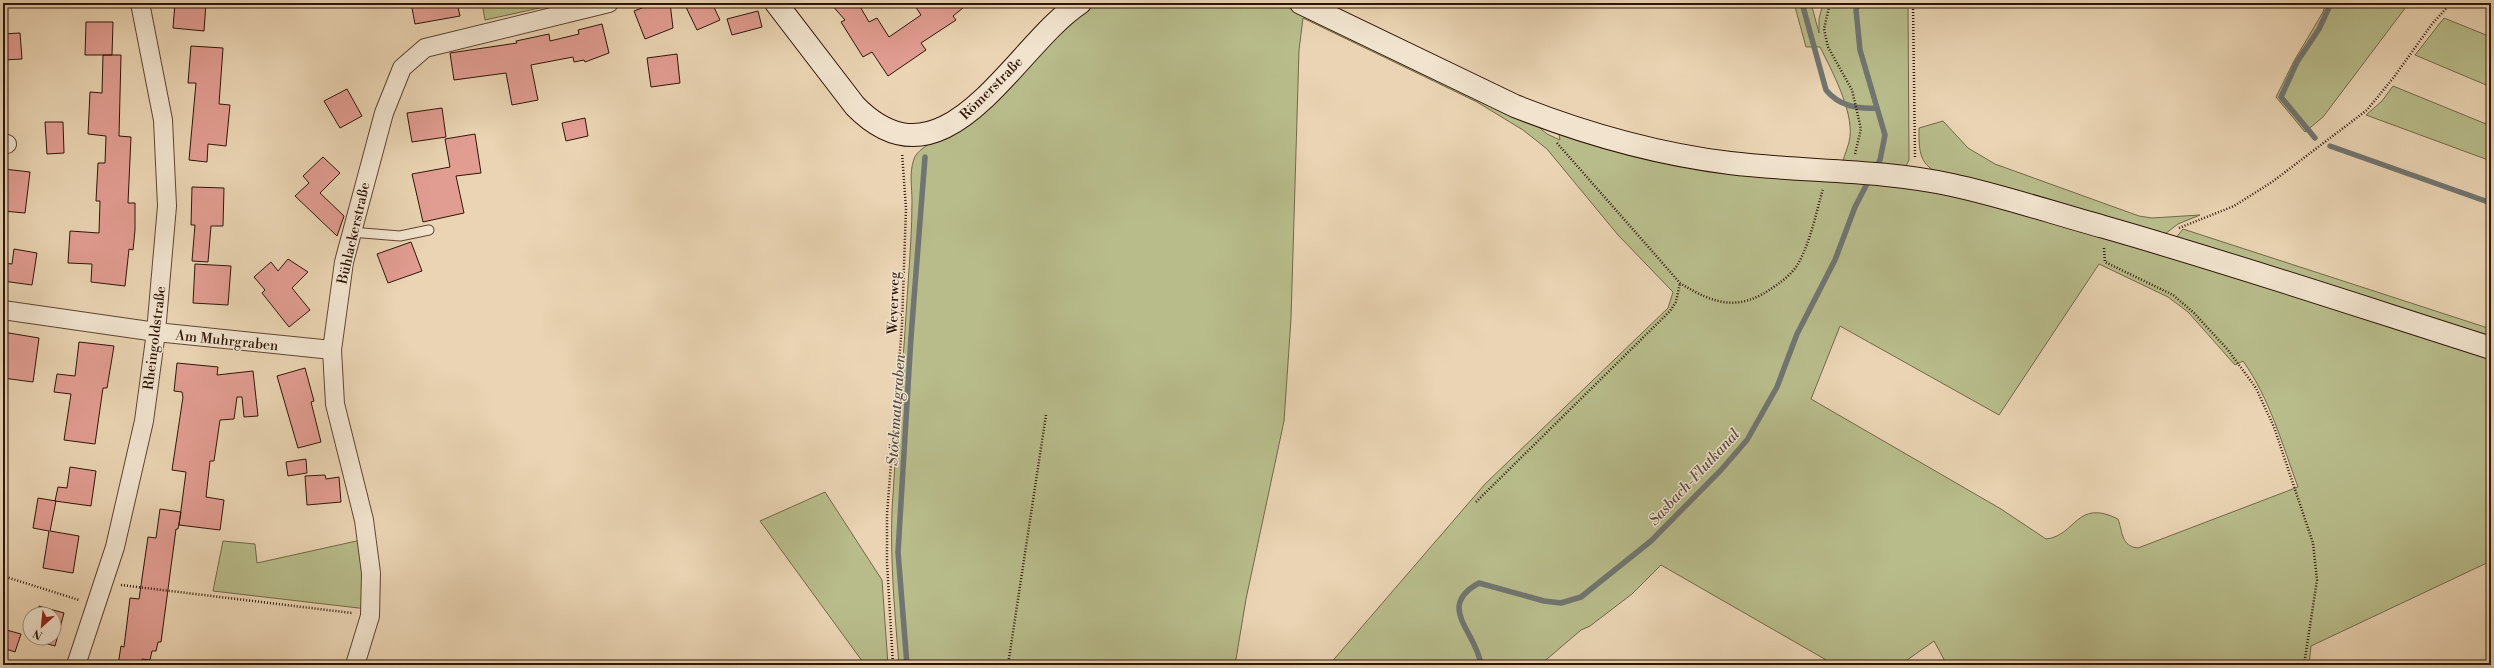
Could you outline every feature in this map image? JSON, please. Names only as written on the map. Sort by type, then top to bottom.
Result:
[{"type":"street","name":"Rheingoldstraße","points":[[76,665],[115,547],[144,421],[156,332],[167,206],[165,151],[163,120],[140,3]]},
{"type":"street","name":"Bühlackerstraße","points":[[355,665],[370,616],[370,573],[364,520],[335,404],[332,350],[344,262],[384,113],[402,68],[425,48],[609,3]]},
{"type":"street","name":"Römerstraße","points":[[776,3],[855,106],[868,120],[882,128],[901,134],[921,135],[937,132],[958,121],[989,93],[1060,18],[1080,3]]},
{"type":"street","points":[[1301,3],[1515,106],[1547,118],[1678,155],[1730,163],[1829,172],[1850,172],[1949,184],[2002,197],[2164,243],[2491,348]]},
{"type":"street","name":"Am Muhrgraben","points":[[3,310],[156,332],[332,350]]},
{"type":"lane","points":[[351,232],[400,236],[429,230]]},
{"type":"path","points":[[1830,3],[1824,29],[1828,47],[1852,90],[1861,129],[1850,172]]},
{"type":"path","points":[[1913,3],[1915,180]]},
{"type":"path","points":[[2164,243],[2173,231],[2234,206],[2272,182],[2367,110],[2451,3]]},
{"type":"path","points":[[1547,118],[1548,130],[1559,146],[1680,283],[1699,295],[1723,303],[1746,302],[1765,294],[1786,278],[1799,263],[1829,172]]},
{"type":"path","name":"Weyerweg","points":[[894,665],[887,563],[887,514],[903,317],[906,208],[901,134]]},
{"type":"path","points":[[2102,226],[2105,262],[2173,296],[2194,313],[2228,350],[2256,388],[2274,427],[2313,543],[2317,580],[2304,665]]},
{"type":"path","points":[[1476,502],[1670,311],[1676,302],[1680,283]]},
{"type":"path","points":[[1008,665],[1046,415]]},
{"type":"path","points":[[3,576],[96,605]]},
{"type":"path","points":[[104,583],[370,616]]},
{"type":"green space","points":[[482,3],[562,3],[485,20]]},
{"type":"green space","points":[[1099,3],[1279,3],[1528,118],[1547,134],[1560,140],[1559,135],[1561,133],[1922,188],[2002,204],[2491,358],[2491,561],[2311,646],[2309,665],[1947,665],[1934,641],[1900,665],[1835,665],[1661,565],[1632,594],[1590,626],[1581,630],[1540,665],[1329,665],[1485,484],[1668,308],[1673,292],[1618,235],[1547,149],[1523,130],[1477,102],[1303,18],[1299,50],[1291,319],[1284,421],[1246,599],[1235,665],[899,665],[892,568],[892,510],[910,253],[912,164],[917,153],[923,148],[966,125],[987,108],[1049,41],[1082,12]],"holes":[[[2099,264],[2168,297],[2188,312],[2235,365],[2243,361],[2268,406],[2298,487],[2138,548],[2128,545],[2122,534],[2118,519],[2104,514],[2093,513],[2085,515],[2064,532],[2046,539],[2001,509],[1811,399],[1840,326],[1999,415]]]},
{"type":"green space","points":[[1794,3],[1811,3],[1819,33],[1819,19],[1823,3],[1908,3],[1909,160],[1906,166],[1843,161],[1850,137],[1850,126],[1845,103],[1836,79],[1820,47],[1806,47]]},
{"type":"green space","points":[[2326,3],[2409,3],[2323,117],[2305,132],[2276,97],[2294,61],[2323,12]]},
{"type":"green space","points":[[2444,18],[2491,37],[2491,87],[2415,55]]},
{"type":"green space","points":[[2393,86],[2491,126],[2491,161],[2366,115],[2382,101]]},
{"type":"green space","points":[[1943,121],[1968,148],[1995,164],[2139,216],[2152,218],[2200,215],[2178,224],[2165,234],[1938,173],[1931,169],[1923,160],[1919,142],[1919,128]]},
{"type":"green space","points":[[2183,229],[2491,329],[2491,339],[2175,239]]},
{"type":"green space","points":[[825,492],[882,580],[888,665],[865,665],[760,521]]},
{"type":"green space","points":[[361,540],[367,609],[213,591],[223,541],[255,544],[257,563]]},
{"type":"building","points":[[175,3],[206,3],[204,31],[173,28]]},
{"type":"building","points":[[411,3],[457,3],[460,16],[415,24]]},
{"type":"building","points":[[655,3],[670,3],[673,28],[645,39],[634,11]]},
{"type":"building","points":[[684,3],[712,3],[720,20],[697,30]]},
{"type":"building","points":[[830,3],[858,3],[869,22],[877,18],[889,37],[921,15],[913,3],[969,3],[953,16],[956,20],[921,43],[926,50],[888,76],[872,52],[863,57],[841,22],[845,20]]},
{"type":"building","points":[[758,11],[762,27],[732,35],[727,19]]},
{"type":"building","points":[[86,22],[113,22],[112,55],[85,55]]},
{"type":"building","points":[[602,24],[609,53],[585,62],[584,60],[574,62],[573,57],[531,65],[538,100],[512,105],[506,73],[454,80],[450,53],[517,43],[516,41],[549,34],[550,41],[579,34],[578,30]]},
{"type":"building","points":[[20,33],[22,59],[3,60],[3,34]]},
{"type":"building","points":[[191,46],[223,48],[219,104],[230,105],[226,146],[208,144],[207,162],[189,160],[196,83],[188,83]]},
{"type":"building","points":[[677,54],[680,83],[651,87],[647,58]]},
{"type":"building","points":[[103,55],[121,55],[119,136],[131,137],[128,203],[135,203],[135,230],[133,250],[129,249],[125,286],[91,282],[92,264],[68,263],[70,231],[99,233],[100,201],[96,201],[98,163],[105,163],[106,136],[88,134],[90,92],[102,93]]},
{"type":"building","points":[[347,89],[362,116],[340,128],[324,101]]},
{"type":"building","points":[[442,108],[446,137],[412,142],[407,113]]},
{"type":"building","points":[[585,118],[588,136],[566,141],[562,123]]},
{"type":"building","points":[[45,122],[63,122],[64,153],[47,154]]},
{"type":"building","points":[[475,134],[481,173],[456,176],[464,213],[423,222],[412,174],[450,167],[445,139]]},
{"type":"building","points":[[323,157],[340,173],[320,193],[344,216],[337,236],[295,196],[309,183],[303,176]]},
{"type":"building","points":[[4,169],[30,172],[25,213],[3,211]]},
{"type":"building","points":[[192,187],[224,188],[223,226],[211,226],[208,262],[192,261],[195,225],[191,225]]},
{"type":"building","points":[[411,242],[422,271],[388,283],[377,254]]},
{"type":"building","points":[[14,249],[37,253],[32,285],[3,281],[3,263],[12,264]]},
{"type":"building","points":[[288,259],[308,272],[292,288],[310,310],[289,327],[262,293],[265,290],[254,277],[271,262],[278,271]]},
{"type":"building","points":[[195,264],[231,266],[228,305],[193,303]]},
{"type":"building","points":[[3,332],[39,338],[33,382],[3,378]]},
{"type":"building","points":[[79,342],[114,346],[107,388],[103,388],[95,444],[64,440],[71,394],[54,392],[57,374],[75,376]]},
{"type":"building","points":[[177,363],[218,367],[217,375],[253,371],[258,416],[244,417],[242,397],[237,397],[234,419],[220,420],[214,461],[210,461],[206,497],[224,500],[220,530],[179,525],[186,472],[172,470],[183,397],[182,392],[174,391]]},
{"type":"building","points":[[305,368],[314,401],[311,402],[321,442],[298,448],[277,376]]},
{"type":"building","points":[[306,459],[307,473],[288,476],[286,462]]},
{"type":"building","points":[[70,467],[96,471],[91,506],[55,501],[58,487],[67,488]]},
{"type":"building","points":[[325,475],[326,479],[339,477],[341,502],[307,505],[305,476]]},
{"type":"building","points":[[38,498],[56,501],[50,531],[79,536],[73,573],[43,568],[49,531],[33,528]]},
{"type":"building","points":[[160,509],[181,512],[178,529],[176,529],[161,642],[158,642],[156,651],[152,651],[150,660],[142,659],[142,665],[118,665],[121,646],[124,647],[130,598],[139,599],[148,537],[156,538]]},
{"type":"building","points":[[3,629],[21,634],[15,652],[3,648]]},
{"type":"waterway","points":[[1802,3],[1826,90],[1837,100],[1843,103],[1862,108],[1877,108]]},
{"type":"waterway","name":"Sasbach-Flutkanal","points":[[1858,3],[1856,10],[1860,50],[1885,135],[1880,160],[1875,169]]},
{"type":"waterway","points":[[2315,138],[2281,97],[2297,62],[2319,29],[2331,3]]},
{"type":"waterway","points":[[2330,146],[2491,203]]},
{"type":"waterway","name":"Stöckmattgraben","points":[[907,665],[898,552],[911,337],[925,157]]},
{"type":"waterway","name":"Sasbach-Flutkanal","points":[[1481,665],[1478,653],[1462,621],[1459,611],[1460,601],[1466,592],[1479,583],[1544,601],[1561,603],[1581,597],[1651,541],[1721,470],[1747,440],[1777,387],[1797,334],[1835,260],[1855,207],[1870,178]]}]
